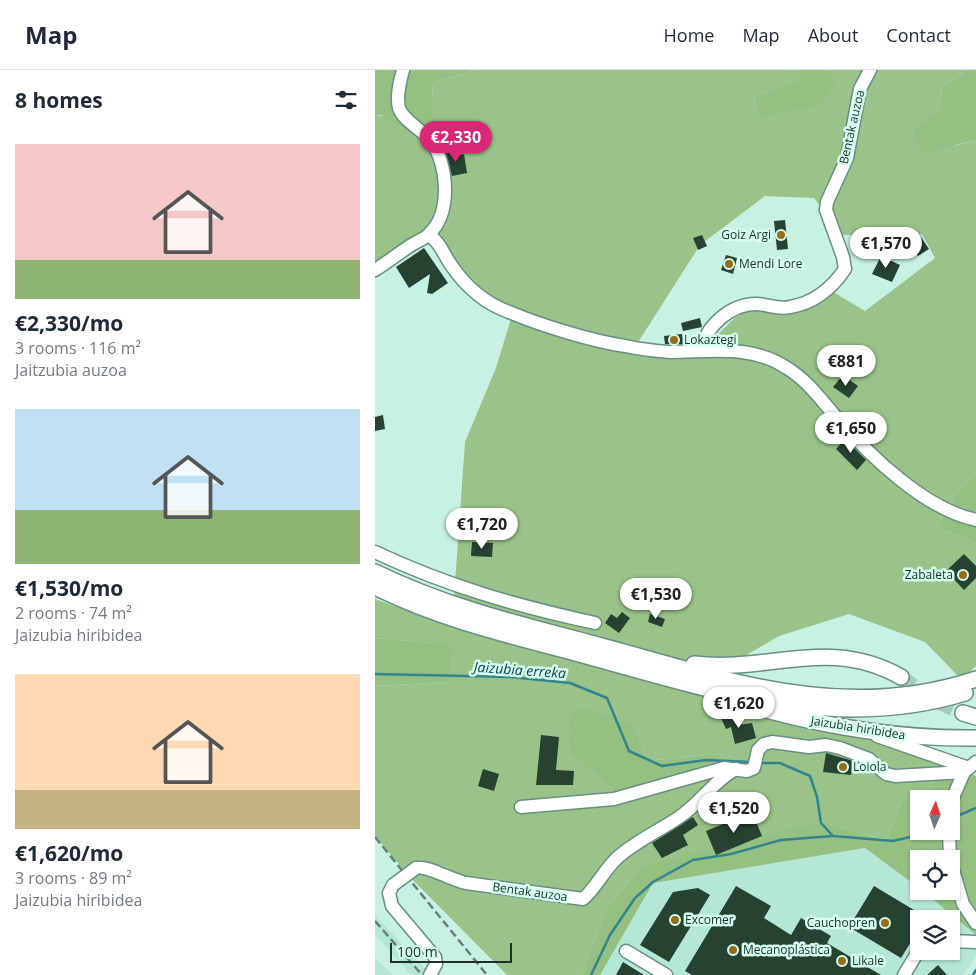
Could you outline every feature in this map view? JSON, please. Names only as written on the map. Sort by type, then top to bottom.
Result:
[{"type":"main road","points":[[375,572],[415,591],[469,610],[660,662],[771,689],[829,698],[867,699],[906,696],[944,688],[976,678]]},
{"type":"main road","points":[[375,587],[411,604],[465,623],[685,683],[775,702],[847,710],[907,707],[946,699],[976,689]]},
{"type":"main road","points":[[660,662],[725,666],[803,657],[839,657],[873,664],[901,677]]},
{"type":"main road","name":"Jaizubia hiribidea","points":[[685,683],[698,692],[768,711],[863,731],[931,738],[976,738]]},
{"type":"street","points":[[375,270],[429,235],[443,210],[445,196],[445,178],[437,148],[429,137],[403,115],[399,107],[399,82],[403,70]]},
{"type":"street","name":"Bentak auzoa","points":[[702,350],[703,339],[721,318],[732,310],[744,305],[757,304],[789,308],[809,301],[828,290],[845,269],[826,210],[827,202],[847,158],[860,89],[870,70]]},
{"type":"street","points":[[429,235],[439,245],[457,272],[477,295],[490,304],[510,313],[623,346],[669,352],[702,350],[748,352],[767,357],[786,367],[804,380],[837,419],[889,470],[943,507],[976,520]]},
{"type":"street","points":[[375,552],[436,579],[473,592],[535,610],[595,623]]},
{"type":"street","points":[[863,731],[970,768],[958,790]]},
{"type":"street","name":"Bentak auzoa","points":[[521,807],[614,799],[724,768],[747,772],[755,766],[758,750],[764,744],[772,742],[809,748],[826,745],[858,754],[869,759],[886,774],[895,776],[970,768]]},
{"type":"street","name":"Bentak auzoa","points":[[431,974],[436,964],[435,956],[389,899],[393,885],[416,868],[428,867],[452,880],[466,883],[583,899],[617,859],[651,833],[678,819],[725,775],[736,769]]},
{"type":"street","points":[[960,894],[963,904],[976,923]]},
{"type":"street","points":[[960,941],[976,942]]},
{"type":"street","points":[[626,951],[666,975]]},
{"type":"street","points":[[904,975],[913,960]]},
{"type":"shaded area","points":[[865,848],[910,881],[910,900],[935,900],[948,910],[910,910],[910,960],[960,960],[960,921],[976,936],[976,956],[963,975],[600,975],[652,883]]},
{"type":"shaded area","points":[[375,915],[431,975],[411,975],[375,934]]},
{"type":"shaded area","points":[[375,958],[393,975],[375,975]]},
{"type":"green space","points":[[375,70],[474,70],[432,83],[434,122],[417,138],[382,115],[375,115]]},
{"type":"green space","points":[[474,70],[798,70],[801,81],[754,97],[759,117],[829,70],[967,70],[942,87],[939,111],[955,146],[976,140],[976,474],[956,493],[937,526],[976,544],[976,666],[961,679],[925,642],[849,614],[779,636],[721,670],[865,735],[940,761],[931,788],[927,790],[910,790],[910,798],[901,802],[886,840],[822,822],[640,868],[605,910],[582,975],[507,975],[408,875],[375,836],[375,686],[449,682],[430,643],[375,638],[375,599],[452,627],[465,442],[496,368],[513,312],[460,276],[430,236],[375,270],[375,115],[434,122],[432,83]],"holes":[[[765,196],[814,198],[843,235],[922,234],[935,258],[865,311],[828,289],[785,306],[753,300],[709,343],[635,347],[700,245]],[[635,725],[647,761],[718,754],[718,774],[570,752]]]},
{"type":"green space","points":[[798,70],[830,70],[835,85],[822,104],[759,117],[754,97],[800,81]]},
{"type":"green space","points":[[967,70],[976,70],[976,140],[921,154],[913,130],[939,111],[942,87]]},
{"type":"green space","points":[[976,474],[976,544],[937,526],[956,493]]},
{"type":"green space","points":[[375,638],[452,645],[449,682],[375,686]]},
{"type":"green space","points":[[582,708],[635,725],[647,761],[718,754],[718,774],[617,791],[570,752],[569,714]]},
{"type":"green space","points":[[940,761],[976,776],[976,935],[960,922],[960,910],[946,910],[934,900],[960,900],[960,850],[910,850],[910,881],[865,848],[653,883],[600,975],[582,975],[605,910],[640,868],[723,845],[822,822],[886,840],[901,802],[910,798],[910,840],[960,840],[960,790],[927,790],[931,788]]},
{"type":"building","points":[[454,148],[456,156],[464,154],[467,173],[452,176],[445,150]]},
{"type":"building","name":"Goiz Argi","points":[[785,220],[788,249],[777,250],[774,221]]},
{"type":"building","points":[[919,234],[929,249],[918,256],[914,251],[907,256],[901,246]]},
{"type":"building","points":[[702,235],[707,246],[698,250],[693,238]]},
{"type":"building","points":[[424,248],[448,283],[432,294],[427,293],[430,274],[409,288],[396,267]]},
{"type":"building","name":"Mendi Lore","points":[[726,255],[737,258],[733,274],[721,270]]},
{"type":"building","points":[[881,256],[900,265],[892,282],[872,274]]},
{"type":"building","points":[[700,318],[702,327],[683,331],[681,323]]},
{"type":"building","name":"Lokaztegi","points":[[682,334],[684,344],[665,344],[664,336]]},
{"type":"building","points":[[843,375],[858,386],[849,398],[833,387]]},
{"type":"building","points":[[383,415],[385,429],[375,431],[375,417]]},
{"type":"building","points":[[845,439],[866,460],[857,470],[836,449]]},
{"type":"building","points":[[472,542],[493,543],[492,557],[471,556]]},
{"type":"building","name":"Zabaleta","points":[[964,554],[976,566],[976,578],[964,590],[946,571]]},
{"type":"building","points":[[622,612],[630,618],[619,633],[605,623],[611,614],[617,618]]},
{"type":"building","points":[[650,614],[665,619],[662,627],[648,622]]},
{"type":"building","points":[[733,713],[738,725],[752,723],[756,738],[735,744],[731,727],[726,729],[721,718]]},
{"type":"building","points":[[541,735],[559,737],[556,770],[574,771],[573,785],[536,785]]},
{"type":"building","name":"Loiola","points":[[826,753],[853,761],[851,775],[823,772]]},
{"type":"building","points":[[483,769],[499,774],[494,791],[478,786]]},
{"type":"building","points":[[752,812],[762,836],[716,855],[706,831]]},
{"type":"building","points":[[693,817],[698,825],[683,835],[688,845],[662,858],[652,843]]},
{"type":"building","points":[[736,886],[771,906],[764,918],[791,935],[801,918],[831,936],[827,943],[881,975],[692,975],[685,971]]},
{"type":"building","name":"Cauchopren","points":[[874,886],[914,910],[910,910],[910,944],[901,958],[849,927]]},
{"type":"building","name":"Excomer","points":[[698,888],[710,895],[669,962],[640,945],[673,892]]},
{"type":"building","points":[[623,962],[644,975],[616,975]]},
{"type":"building","points":[[938,965],[947,975],[927,975]]},
{"type":"waterway","name":"Jaizubia erreka","points":[[375,674],[511,677],[570,683],[607,698],[629,751],[662,766],[706,760],[751,762]]},
{"type":"waterway","name":"Jaizubia erreka","points":[[759,763],[780,763],[810,776],[817,797],[821,823],[833,836],[893,841],[910,837]]},
{"type":"waterway","name":"Jaizubia erreka","points":[[960,815],[976,808]]},
{"type":"waterway","points":[[591,975],[610,935],[635,898],[653,882],[693,860],[731,854],[781,840],[833,836]]},
{"type":"waterway","points":[[973,975],[976,970]]},
{"type":"tunnel","points":[[901,677],[930,698],[963,713]]},
{"type":"railway","points":[[375,837],[487,975]]},
{"type":"railway","points":[[375,921],[422,975]]},
{"type":"place","name":"Goiz Argi","points":[[781,235]]},
{"type":"place","name":"Mendi Lore","points":[[729,264]]},
{"type":"place","name":"Lokaztegi","points":[[674,340]]},
{"type":"place","name":"Zabaleta","points":[[963,575]]},
{"type":"place","name":"Loiola","points":[[843,767]]},
{"type":"place","name":"Excomer","points":[[675,920]]},
{"type":"place","name":"Cauchopren","points":[[885,923]]},
{"type":"place","name":"Mecanoplástica","points":[[733,950]]},
{"type":"place","name":"Likale","points":[[842,961]]}]
